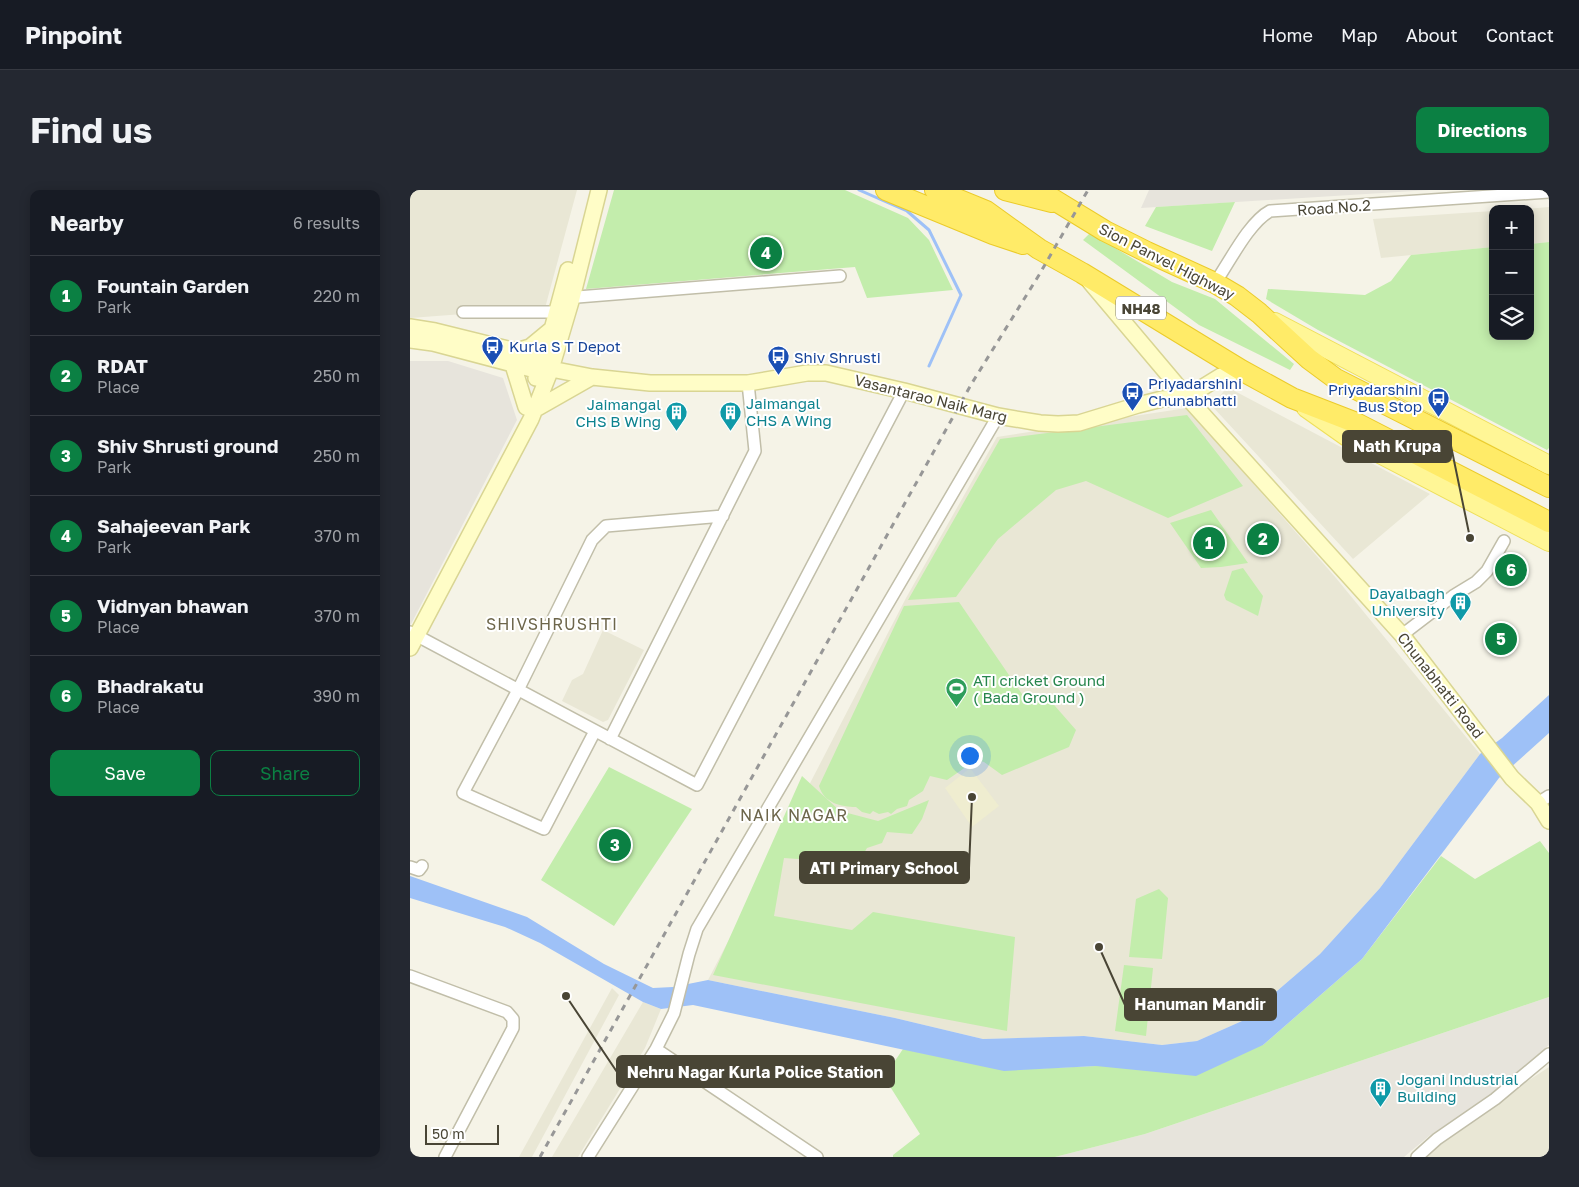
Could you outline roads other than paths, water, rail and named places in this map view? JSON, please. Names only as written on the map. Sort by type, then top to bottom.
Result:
[{"type":"highway","points":[[886,190],[993,234],[1039,249]]},
{"type":"highway","name":"NH48","points":[[935,190],[986,211],[1039,249],[1082,273],[1241,370],[1292,398]]},
{"type":"highway","points":[[1006,190],[1065,206]]},
{"type":"highway","name":"Sion Panvel Highway","points":[[1038,190],[1105,231],[1216,283],[1237,296],[1259,313],[1309,359],[1336,379],[1549,488]]},
{"type":"highway","points":[[1292,398],[1354,422],[1544,533]]},
{"type":"main road","points":[[1259,313],[1549,465]]},
{"type":"main road","points":[[1292,398],[1347,437],[1544,533]]},
{"type":"street","points":[[545,366],[553,328],[564,303],[588,190]]},
{"type":"street","points":[[599,190],[530,409],[412,636],[697,785],[904,391]]},
{"type":"street","name":"Road No.2","points":[[1216,283],[1248,233],[1270,211],[1549,192]]},
{"type":"street","name":"Chunabhatti Road","points":[[1082,273],[1187,397],[1402,635],[1512,778],[1544,800],[1549,821]]},
{"type":"street","points":[[464,312],[840,276]]},
{"type":"street","name":"Vasantarao Naik Marg","points":[[410,327],[434,337],[592,377],[650,383],[748,383],[807,373],[826,373],[998,416],[1040,423],[1079,423],[1162,399],[1187,397],[1221,376],[1241,370]]},
{"type":"street","points":[[530,409],[514,358],[553,328]]},
{"type":"street","name":"Vasantarao Naik Marg","points":[[410,340],[434,337]]},
{"type":"street","points":[[530,409],[592,377]]},
{"type":"street","points":[[610,739],[756,451],[748,383]]},
{"type":"street","points":[[588,1157],[656,1049],[674,1013],[697,929],[998,416]]},
{"type":"street","points":[[595,730],[544,829],[463,793],[518,690],[592,540],[606,526],[723,516]]},
{"type":"street","points":[[1402,635],[1453,596],[1476,582],[1487,571],[1504,541]]},
{"type":"street","points":[[411,978],[507,1012],[513,1019],[513,1028],[445,1157]]},
{"type":"street","points":[[656,1049],[817,1157]]},
{"type":"street","points":[[1417,1157],[1437,1139],[1495,1100],[1549,1054]]},
{"type":"water","points":[[1549,695],[1549,733],[1499,778],[1362,959],[1263,1045],[1196,1076],[1096,1066],[1004,1071],[693,1005],[661,1009],[643,1002],[540,943],[505,927],[410,898],[410,876],[527,917],[604,964],[653,988],[673,987],[708,980],[895,1018],[983,1039],[1084,1036],[1162,1045],[1197,1041],[1242,1021],[1320,954],[1380,888],[1480,754],[1502,738]]},
{"type":"waterway","points":[[859,190],[907,211],[929,230],[961,295],[929,366]]},
{"type":"railway","points":[[540,1157],[972,383],[1039,275],[1088,190]]},
{"type":"place","name":"Sahajeevan Park","points":[[766,253]]},
{"type":"place","name":"Kurla S T Depot","points":[[493,365]]},
{"type":"place","name":"Shiv Shrusti","points":[[778,376]]},
{"type":"place","name":"Priyadarshini Chunabhatti","points":[[1132,411]]},
{"type":"place","name":"Priyadarshini Bus Stop","points":[[1438,417]]},
{"type":"place","name":"Jaimangal CHS A Wing","points":[[730,431]]},
{"type":"place","name":"Jaimangal CHS B Wing","points":[[677,432]]},
{"type":"place","name":"Nath Krupa","points":[[1470,538]]},
{"type":"place","name":"RDAT","points":[[1263,539]]},
{"type":"place","name":"Fountain Garden","points":[[1209,543]]},
{"type":"place","name":"Bhadrakatu","points":[[1511,570]]},
{"type":"place","name":"Dayalbagh University","points":[[1461,621]]},
{"type":"place","name":"Vidnyan bhawan","points":[[1501,639]]},
{"type":"place","name":"ATI cricket Ground ( Bada Ground )","points":[[957,708]]},
{"type":"place","name":"ATI Primary School","points":[[972,797]]},
{"type":"place","name":"Shiv Shrusti ground","points":[[615,845]]},
{"type":"place","name":"Hanuman Mandir","points":[[1099,947]]},
{"type":"place","name":"Nehru Nagar Kurla Police Station","points":[[566,996]]},
{"type":"place","name":"Jogani Industrial Building","points":[[1381,1107]]},
{"type":"district","name":"SHIVSHRUSHTI","points":[[552,624]]},
{"type":"district","name":"NAIK NAGAR","points":[[794,815]]}]
